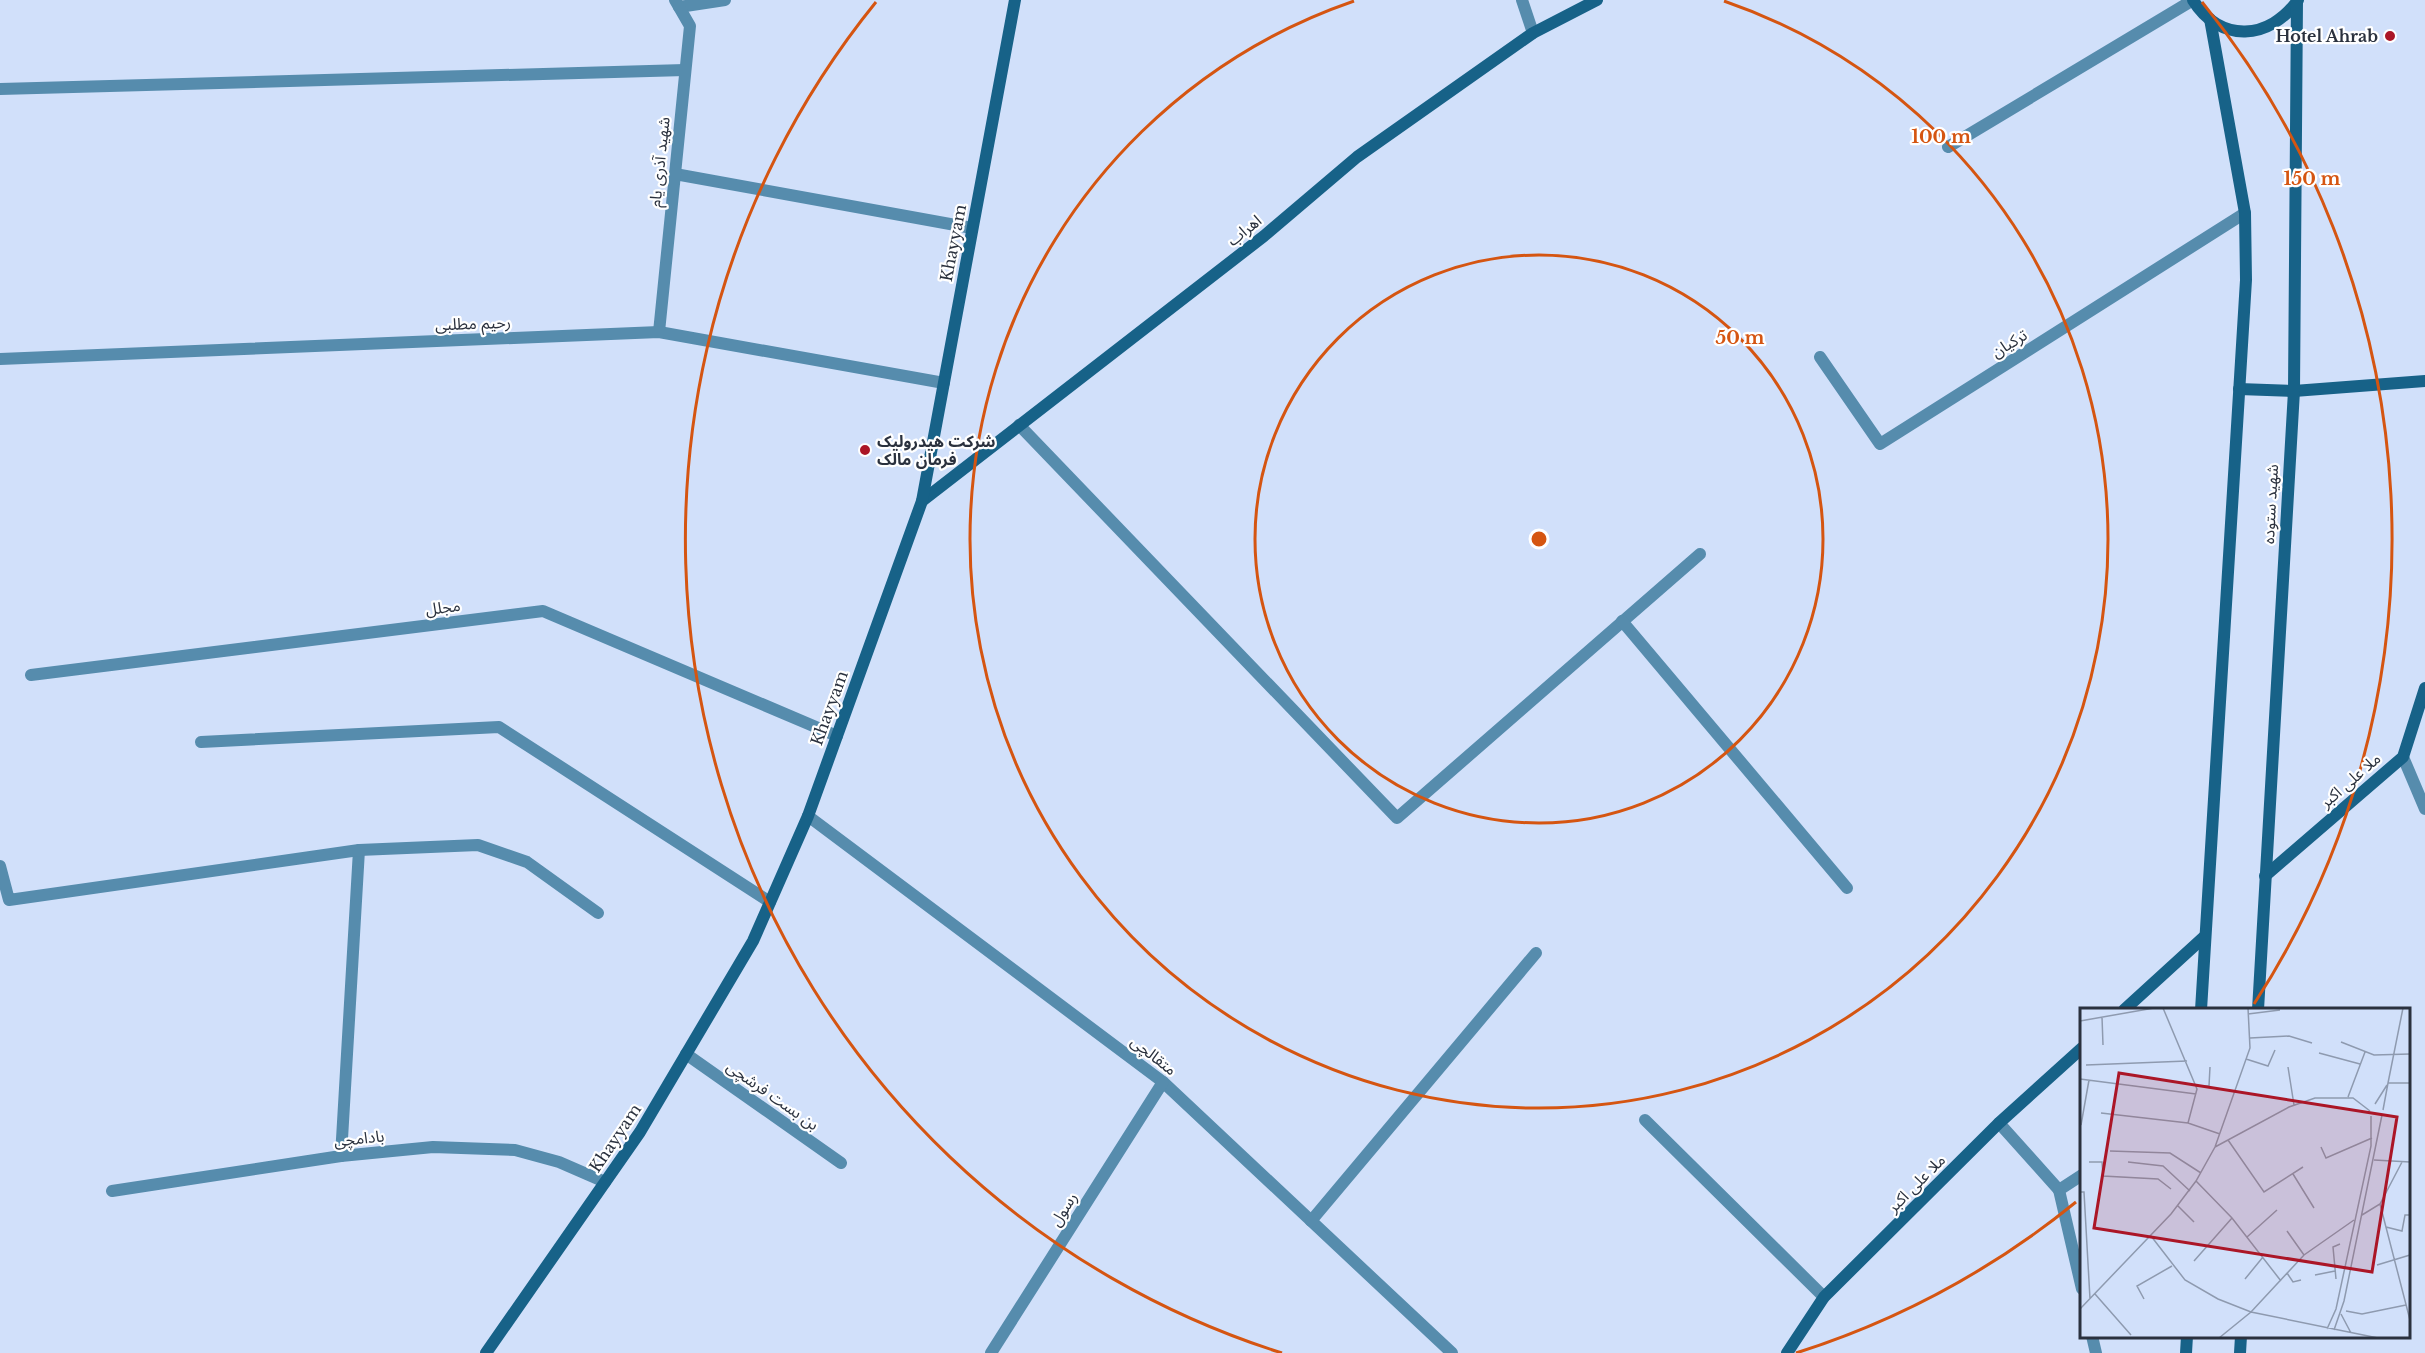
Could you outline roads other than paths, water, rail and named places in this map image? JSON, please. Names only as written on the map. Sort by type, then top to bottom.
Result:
[{"type":"street","points":[[677,3],[725,0]]},
{"type":"street","name":"Khayyam","points":[[493,1350],[640,1132],[753,941],[808,816],[922,501],[1015,0]]},
{"type":"street","points":[[1522,0],[1533,33]]},
{"type":"street","name":"اهراب","points":[[922,501],[1264,236],[1357,157],[1533,33],[1597,0]]},
{"type":"street","points":[[1948,147],[2193,0],[2210,20],[2224,28],[2241,32],[2274,25],[2288,14],[2298,0]]},
{"type":"street","name":"شهید ستوده","points":[[2258,1008],[2294,391],[2298,0]]},
{"type":"street","name":"شهید آذری یام","points":[[659,332],[690,26],[677,3]]},
{"type":"street","points":[[2200,1008],[2246,280],[2245,213],[2210,20]]},
{"type":"street","points":[[0,89],[685,70]]},
{"type":"street","points":[[675,174],[972,228]]},
{"type":"street","name":"ترکیان","points":[[1820,357],[1880,444],[2245,213]]},
{"type":"street","name":"رحیم مطلبی","points":[[0,359],[659,332],[944,383]]},
{"type":"street","points":[[2239,389],[2294,391],[2425,381]]},
{"type":"street","points":[[1019,425],[1397,818],[1700,554]]},
{"type":"street","name":"مجلل","points":[[31,675],[543,611],[837,736]]},
{"type":"street","points":[[1622,621],[1847,888]]},
{"type":"street","name":"ملا علی اکبر","points":[[2265,876],[2403,757],[2425,688]]},
{"type":"street","points":[[201,742],[499,727],[770,902]]},
{"type":"street","points":[[2403,757],[2425,808]]},
{"type":"street","name":"متقالچی","points":[[808,816],[1163,1082],[1452,1353]]},
{"type":"street","points":[[0,866],[9,900],[359,850],[478,845],[527,862],[598,913]]},
{"type":"street","points":[[341,1155],[359,850]]},
{"type":"street","points":[[2126,1008],[2204,937]]},
{"type":"street","points":[[1311,1221],[1536,954]]},
{"type":"street","name":"ملا علی اکبر","points":[[1787,1353],[1824,1297],[1999,1123],[2080,1050]]},
{"type":"street","name":"بن بست فرشچی","points":[[686,1054],[841,1163]]},
{"type":"street","name":"رسول","points":[[991,1353],[1163,1082]]},
{"type":"street","points":[[1645,1120],[1824,1297]]},
{"type":"street","points":[[1999,1123],[2059,1190],[2080,1280]]},
{"type":"street","name":"بادامچی","points":[[112,1191],[341,1155],[434,1147],[515,1150],[559,1162],[605,1182]]},
{"type":"street","points":[[2059,1190],[2080,1176]]},
{"type":"street","points":[[2092,1338],[2096,1353]]},
{"type":"street","points":[[2186,1353],[2187,1338]]},
{"type":"street","points":[[2240,1353],[2241,1338]]},
{"type":"place","name":"Hotel Ahrab","points":[[2390,36]]},
{"type":"place","name":"شرکت هیدرولیک فرمان مالک","points":[[865,450]]}]
